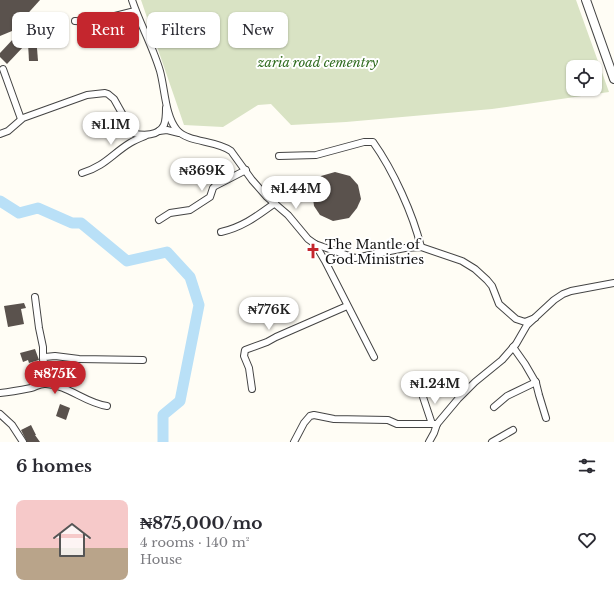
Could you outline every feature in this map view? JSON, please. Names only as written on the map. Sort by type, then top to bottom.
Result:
[{"type":"street","points":[[132,0],[160,71],[169,112],[177,130],[185,136]]},
{"type":"street","points":[[586,0],[612,66],[614,79]]},
{"type":"street","points":[[75,21],[91,22],[136,11]]},
{"type":"street","points":[[3,69],[21,119]]},
{"type":"street","points":[[0,134],[8,131],[21,119],[87,95],[108,94],[114,99],[133,133],[146,135]]},
{"type":"street","points":[[156,132],[163,126],[166,114],[166,101]]},
{"type":"street","points":[[82,173],[104,164],[130,143],[156,132],[171,130],[191,139],[206,141],[231,151],[267,197],[288,215],[308,239],[315,244],[355,258],[405,248],[421,247],[462,261],[475,269],[492,286],[499,304],[516,319],[521,322],[525,322],[535,318]]},
{"type":"street","points":[[280,156],[316,155],[364,142],[373,142],[400,191],[417,231],[421,247]]},
{"type":"street","points":[[159,220],[170,213],[190,210],[210,197],[215,186],[246,170]]},
{"type":"street","points":[[221,232],[235,229],[248,222],[274,203]]},
{"type":"street","points":[[315,244],[374,357]]},
{"type":"street","points":[[294,442],[304,423],[310,416],[314,415],[334,419],[388,420],[397,424],[434,424],[475,382],[502,360],[513,347],[527,325],[554,300],[563,294],[572,291],[614,283]]},
{"type":"street","points":[[35,297],[43,347],[43,384]]},
{"type":"street","points":[[252,389],[249,368],[244,356],[245,350],[267,342],[347,306]]},
{"type":"street","points":[[513,347],[536,382],[546,418]]},
{"type":"street","points":[[43,359],[49,356],[79,359],[143,360]]},
{"type":"street","points":[[494,407],[506,396],[536,382]]},
{"type":"street","points":[[0,394],[43,384],[58,386],[95,404],[107,406]]},
{"type":"street","points":[[421,391],[434,424],[434,433],[429,442]]},
{"type":"street","points":[[0,414],[12,425],[22,442]]},
{"type":"street","points":[[492,442],[513,430]]},
{"type":"green space","name":"zaria road cementry","points":[[141,0],[576,0],[598,60],[566,60],[566,96],[581,96],[492,109],[346,122],[291,125],[271,104],[258,105],[223,127],[184,125],[158,48],[220,48],[220,12],[147,12],[147,17]]},
{"type":"green space","name":"zaria road cementry","points":[[602,72],[609,92],[602,93]]},
{"type":"building","points":[[0,0],[40,0],[29,12],[12,12],[12,31],[0,36]]},
{"type":"building","points":[[12,40],[12,48],[22,48],[7,64],[0,57],[0,53]]},
{"type":"building","points":[[28,48],[37,48],[38,61],[29,61]]},
{"type":"building","points":[[335,172],[350,176],[358,185],[361,199],[357,208],[349,218],[333,221],[320,215],[314,206],[312,191],[321,176]]},
{"type":"building","points":[[24,303],[26,308],[21,309],[24,324],[8,327],[4,306]]},
{"type":"building","points":[[35,349],[39,360],[29,363],[28,360],[23,362],[20,353]]},
{"type":"building","points":[[60,404],[70,408],[66,420],[56,416]]},
{"type":"building","points":[[31,425],[40,442],[27,442],[21,430]]},
{"type":"waterway","points":[[0,201],[19,213],[38,208],[72,223],[81,223],[127,261],[167,252],[190,277],[199,305],[180,401],[163,415],[163,442]]},
{"type":"place","name":"The Mantle of God Ministries","points":[[313,251]]}]
